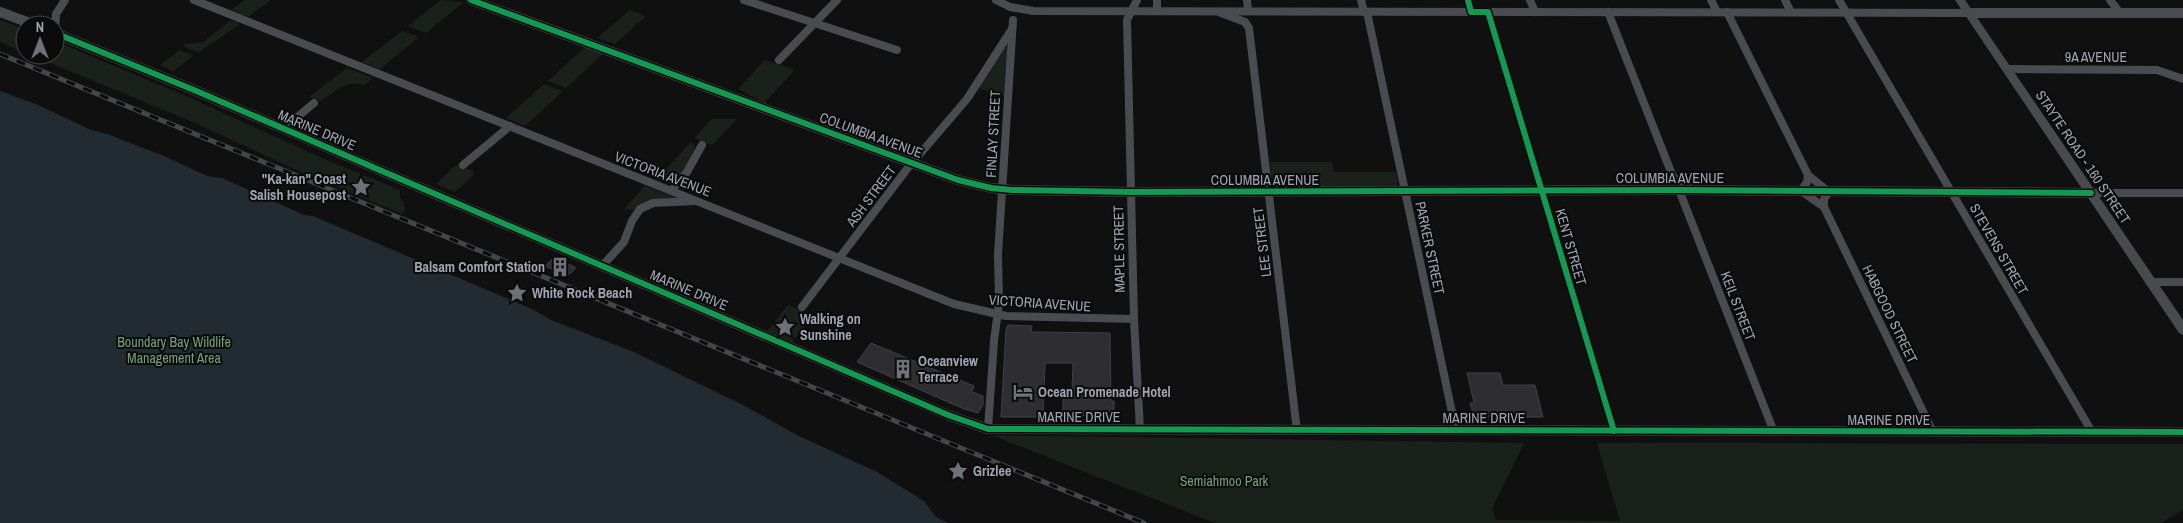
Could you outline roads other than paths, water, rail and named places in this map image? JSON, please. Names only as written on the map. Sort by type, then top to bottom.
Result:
[{"type":"main road","name":"STAYTE ROAD - 160 STREET","points":[[1960,0],[2183,330]]},
{"type":"street","points":[[56,15],[65,0]]},
{"type":"street","name":"VICTORIA AVENUE","points":[[194,0],[948,302],[998,315],[1059,319],[1134,320]]},
{"type":"street","name":"COLUMBIA AVENUE","points":[[472,0],[958,180],[1003,189],[1131,192],[1693,190],[2091,193]]},
{"type":"street","points":[[744,0],[898,50]]},
{"type":"street","points":[[779,60],[837,0]]},
{"type":"street","points":[[996,0],[1010,6],[1033,11],[2183,13]]},
{"type":"street","points":[[1134,11],[1137,0]]},
{"type":"street","points":[[1157,0],[1157,10]]},
{"type":"street","points":[[1247,0],[1248,11]]},
{"type":"street","name":"PARKER STREET","points":[[1361,0],[1405,192],[1456,431]]},
{"type":"street","points":[[1468,0],[1471,12]]},
{"type":"street","points":[[1530,0],[1534,12]]},
{"type":"street","points":[[1711,0],[1717,12]]},
{"type":"street","points":[[1785,0],[1791,12]]},
{"type":"street","name":"STEVENS STREET","points":[[1839,0],[2092,432]]},
{"type":"street","points":[[2110,0],[2120,13]]},
{"type":"street","name":"MAPLE STREET","points":[[1134,11],[1127,20],[1134,320],[1140,429]]},
{"type":"street","name":"LEE STREET","points":[[1217,11],[1245,22],[1249,28],[1297,431]]},
{"type":"street","points":[[0,12],[15,18]]},
{"type":"street","name":"KENT STREET","points":[[1488,12],[1614,431]]},
{"type":"street","points":[[1608,12],[1672,177],[1693,190]]},
{"type":"street","points":[[1727,12],[1808,175],[1829,192],[1824,199],[1824,207]]},
{"type":"street","name":"FINLAY STREET","points":[[988,429],[1000,285],[998,254],[1013,20]]},
{"type":"street","name":"ASH STREET","points":[[802,306],[912,163],[967,99],[1012,28]]},
{"type":"street","name":"MARINE DRIVE","points":[[65,37],[948,415],[988,429],[2183,432]]},
{"type":"street","name":"9A AVENUE","points":[[2007,69],[2157,70],[2183,79]]},
{"type":"street","points":[[283,129],[314,103]]},
{"type":"street","points":[[463,165],[510,126]]},
{"type":"street","points":[[672,190],[688,172],[702,145]]},
{"type":"street","points":[[1801,191],[1807,182],[1808,175]]},
{"type":"street","points":[[1663,190],[1669,186],[1672,177]]},
{"type":"street","name":"KEIL STREET","points":[[1679,190],[1774,432]]},
{"type":"street","name":"HABGOOD STREET","points":[[1801,191],[1824,207],[1933,432]]},
{"type":"street","points":[[2091,193],[2183,193]]},
{"type":"street","points":[[602,266],[624,242],[632,220],[640,209],[653,203],[697,200]]},
{"type":"street","points":[[2150,282],[2183,282]]},
{"type":"railway","points":[[0,54],[1144,523]]},
{"type":"place","name":"\"Ka-kan\" Coast Salish Housepost","points":[[361,187]]},
{"type":"place","name":"Balsam Comfort Station","points":[[560,267]]},
{"type":"place","name":"White Rock Beach","points":[[517,293]]},
{"type":"place","name":"Walking on Sunshine","points":[[785,327]]},
{"type":"place","name":"Oceanview Terrace","points":[[903,369]]},
{"type":"place","name":"Ocean Promenade Hotel","points":[[1023,392]]},
{"type":"place","name":"Grizlee","points":[[958,471]]},
{"type":"park label","name":"Boundary Bay Wildlife Management Area","points":[[174,350]]},
{"type":"park label","name":"Semiahmoo Park","points":[[1224,481]]}]
